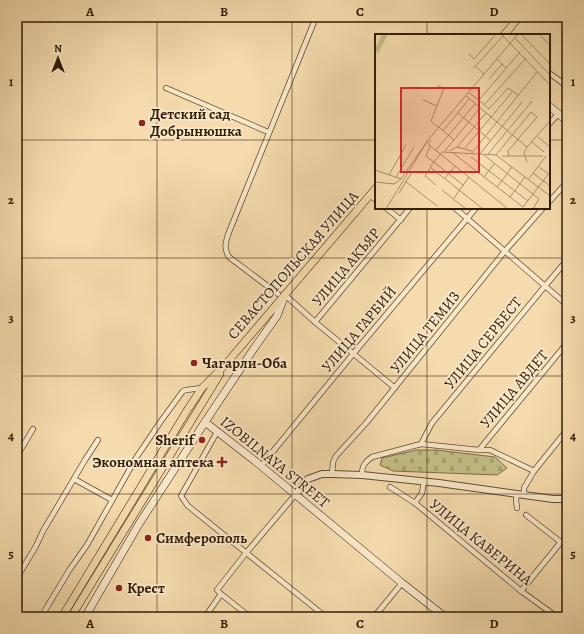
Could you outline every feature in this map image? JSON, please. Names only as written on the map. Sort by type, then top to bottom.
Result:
[{"type":"main road","points":[[506,34],[519,17]]},
{"type":"main road","points":[[550,107],[567,121]]},
{"type":"main road","name":"СЕВАСТОПОЛЬСКАЯ УЛИЦА","points":[[225,365],[265,318],[282,295],[373,197]]},
{"type":"main road","name":"IZOBILNAYA STREET","points":[[282,295],[277,316],[215,405],[205,422],[445,617]]},
{"type":"main road","points":[[255,347],[265,318]]},
{"type":"main road","points":[[62,617],[177,426],[202,388],[225,365]]},
{"type":"main road","points":[[71,617],[225,365]]},
{"type":"main road","points":[[215,405],[211,423],[217,432]]},
{"type":"main road","points":[[85,617],[139,524],[205,422]]},
{"type":"main road","points":[[196,435],[206,428],[217,432]]},
{"type":"street","points":[[316,17],[229,232],[225,245],[226,252],[229,257],[282,295],[395,388]]},
{"type":"street","points":[[550,74],[567,86]]},
{"type":"street","points":[[166,88],[268,132]]},
{"type":"street","points":[[550,123],[558,114]]},
{"type":"street","points":[[550,201],[567,182]]},
{"type":"street","points":[[387,209],[400,220]]},
{"type":"street","name":"УЛИЦА АКЪЯР","points":[[315,322],[409,209]]},
{"type":"street","points":[[456,209],[567,305]]},
{"type":"street","name":"УЛИЦА ГАРБИЙ","points":[[261,466],[475,209]]},
{"type":"street","name":"УЛИЦА ТЕМИЗ","points":[[332,474],[333,462],[336,456],[368,422],[505,252],[543,209]]},
{"type":"street","name":"УЛИЦА СЕРБЕСТ","points":[[421,444],[432,423],[567,260]]},
{"type":"street","name":"УЛИЦА АВДЕТ","points":[[479,450],[567,343]]},
{"type":"street","points":[[41,617],[70,568],[87,545],[136,458],[161,421],[182,393],[186,390],[202,388]]},
{"type":"street","points":[[17,456],[33,429]]},
{"type":"street","points":[[524,495],[524,488],[534,472],[567,430]]},
{"type":"street","points":[[217,432],[181,496],[188,506],[326,617]]},
{"type":"street","points":[[17,578],[43,531],[98,440]]},
{"type":"street","points":[[362,475],[362,467],[365,462],[372,457],[421,444],[490,450],[534,472]]},
{"type":"street","points":[[250,617],[217,590],[308,479],[322,474],[362,475],[424,481],[553,499],[567,499]]},
{"type":"street","points":[[74,479],[112,500]]},
{"type":"street","points":[[415,503],[422,492],[424,481]]},
{"type":"street","name":"УЛИЦА КАВЕРИНА","points":[[390,487],[415,503],[521,591],[557,617]]},
{"type":"street","points":[[517,494],[517,508]]},
{"type":"street","points":[[526,515],[567,547]]},
{"type":"street","points":[[521,591],[561,542]]},
{"type":"street","points":[[374,617],[402,583]]},
{"type":"street","points":[[206,617],[221,594]]},
{"type":"green space","points":[[417,450],[436,450],[495,457],[507,468],[497,475],[393,471],[380,465],[382,458]]},
{"type":"place","name":"Детский сад Добрынюшка","points":[[142,123]]},
{"type":"place","name":"Чагарли-Оба","points":[[194,363]]},
{"type":"place","name":"Sherif","points":[[202,440]]},
{"type":"place","name":"Экономная аптека","points":[[222,462]]},
{"type":"place","name":"Симферополь","points":[[148,538]]},
{"type":"place","name":"Крест","points":[[119,588]]}]
